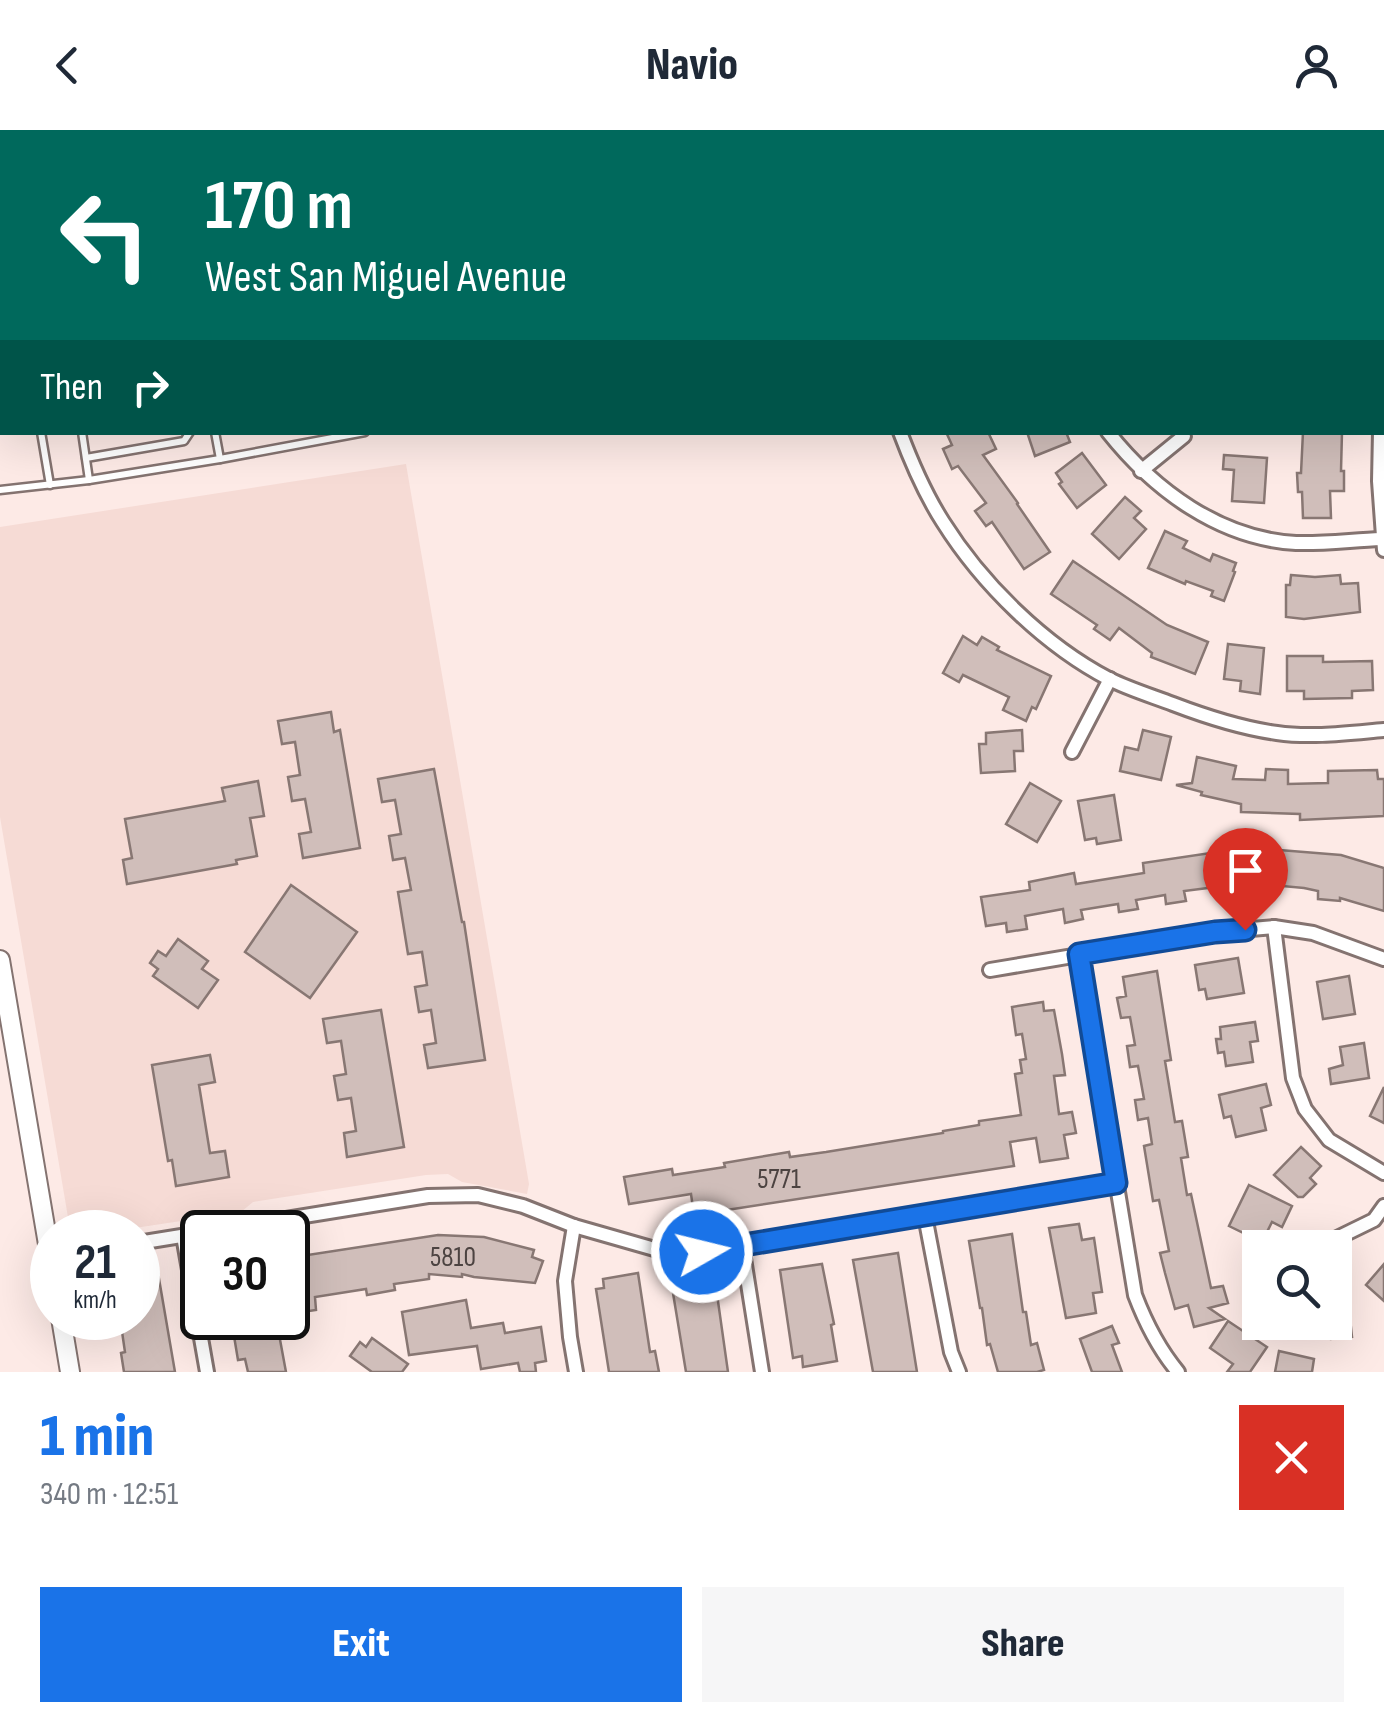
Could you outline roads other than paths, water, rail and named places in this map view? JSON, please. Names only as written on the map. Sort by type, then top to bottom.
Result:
[{"type":"main road","points":[[0,960],[43,1210]]},
{"type":"main road","points":[[65,1340],[70,1372]]},
{"type":"street","points":[[901,435],[916,474],[944,524],[994,587],[1014,610],[1061,649],[1110,680],[1222,722],[1280,734],[1384,730]]},
{"type":"street","points":[[1111,435],[1141,471],[1204,518],[1255,537],[1296,543],[1383,544],[1380,435]]},
{"type":"street","points":[[1141,471],[1184,436]]},
{"type":"street","points":[[1072,752],[1110,680]]},
{"type":"street","points":[[1274,927],[1293,1078],[1305,1110],[1329,1140],[1384,1173]]},
{"type":"street","points":[[990,970],[1215,932],[1274,927],[1313,932],[1384,959]]},
{"type":"street","points":[[1079,954],[1135,1296],[1154,1340],[1178,1372]]},
{"type":"street","points":[[310,1215],[428,1196],[478,1195],[665,1252],[702,1252],[1116,1183]]},
{"type":"street","points":[[1352,1231],[1374,1220],[1384,1206]]},
{"type":"street","points":[[925,1216],[951,1352],[959,1372]]},
{"type":"street","points":[[574,1226],[565,1281],[576,1372]]},
{"type":"street","points":[[742,1246],[762,1372]]},
{"type":"street","points":[[201,1340],[207,1372]]},
{"type":"lane","points":[[42,435],[50,484]]},
{"type":"lane","points":[[82,435],[89,480]]},
{"type":"lane","points":[[86,458],[184,441],[188,435]]},
{"type":"lane","points":[[216,435],[220,459]]},
{"type":"lane","points":[[0,490],[89,480],[349,435]]}]
